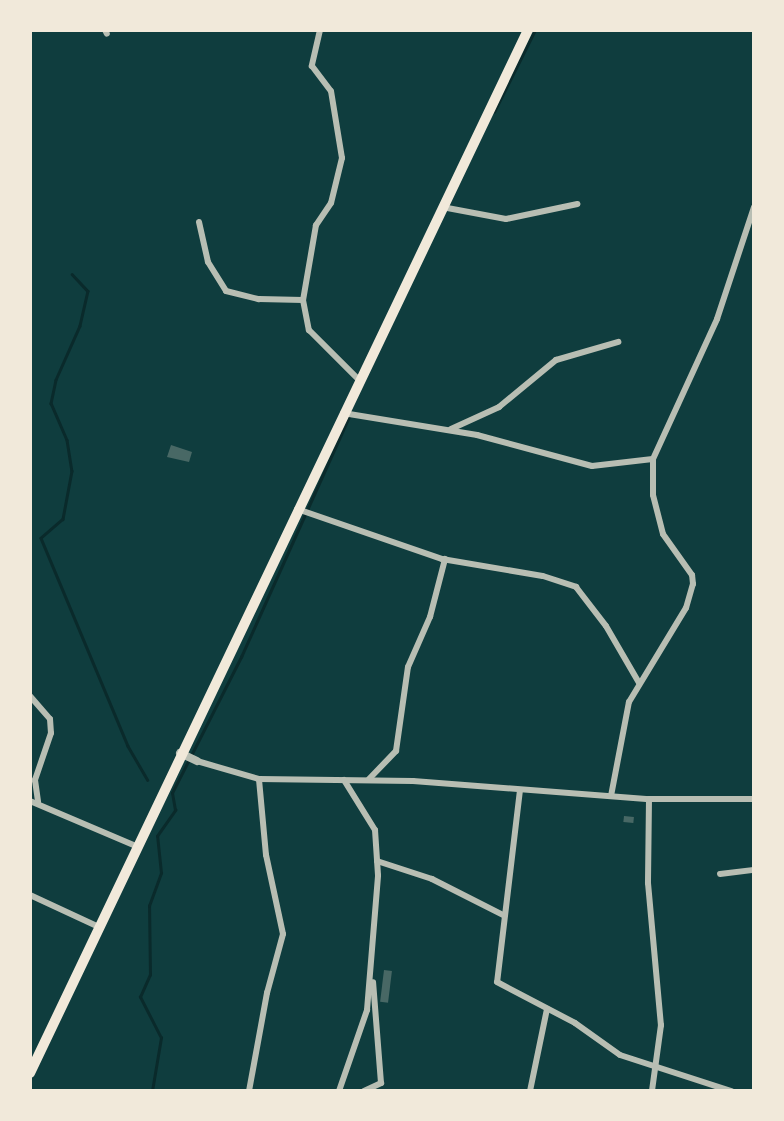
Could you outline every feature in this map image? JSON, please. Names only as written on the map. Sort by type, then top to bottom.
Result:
[{"type":"main road","points":[[30,1073],[180,753],[528,30]]},
{"type":"street","points":[[320,30],[312,66],[331,91],[342,158],[331,203],[316,225],[303,300],[309,330],[360,381]]},
{"type":"street","points":[[442,207],[506,219],[577,204]]},
{"type":"street","points":[[611,796],[626,710],[639,683],[686,608],[693,584],[692,575],[663,534],[653,495],[653,459],[727,294],[754,207]]},
{"type":"street","points":[[199,222],[208,262],[226,291],[260,299],[303,300]]},
{"type":"street","points":[[450,430],[499,407],[556,360],[618,342]]},
{"type":"street","points":[[343,413],[450,430],[593,466],[653,459]]},
{"type":"street","points":[[297,509],[445,559],[544,576],[580,590],[639,683]]},
{"type":"street","points":[[368,780],[396,751],[408,667],[430,617],[445,559]]},
{"type":"street","points":[[30,696],[50,719],[51,733],[35,780],[34,802],[136,846]]},
{"type":"street","points":[[180,753],[197,761],[259,779],[368,780],[649,799],[754,799]]},
{"type":"street","points":[[249,1091],[267,993],[283,934],[266,855],[259,779]]},
{"type":"street","points":[[339,1091],[367,1010],[372,974],[377,861],[375,830],[344,780]]},
{"type":"street","points":[[520,790],[497,982],[547,1009],[620,1055],[731,1091]]},
{"type":"street","points":[[649,799],[648,883],[661,1025],[658,1069],[652,1091]]},
{"type":"street","points":[[377,861],[432,879],[503,915]]},
{"type":"street","points":[[720,874],[754,870]]},
{"type":"street","points":[[30,895],[99,928]]},
{"type":"street","points":[[365,1091],[381,1083],[372,974]]},
{"type":"street","points":[[530,1091],[547,1009]]},
{"type":"building","points":[[171,445],[192,452],[189,462],[167,457]]},
{"type":"building","points":[[624,816],[634,817],[633,823],[623,822]]},
{"type":"building","points":[[384,970],[392,971],[388,1003],[380,1002]]},
{"type":"waterway","points":[[494,112],[535,30]]},
{"type":"waterway","points":[[72,274],[88,291],[80,326],[56,380],[51,403],[67,440],[72,471],[63,519],[41,538],[128,746],[148,780]]},
{"type":"waterway","points":[[152,1091],[161,1038],[140,997],[150,975],[149,906],[161,873],[157,836],[175,810],[172,793],[241,657],[350,414]]}]
